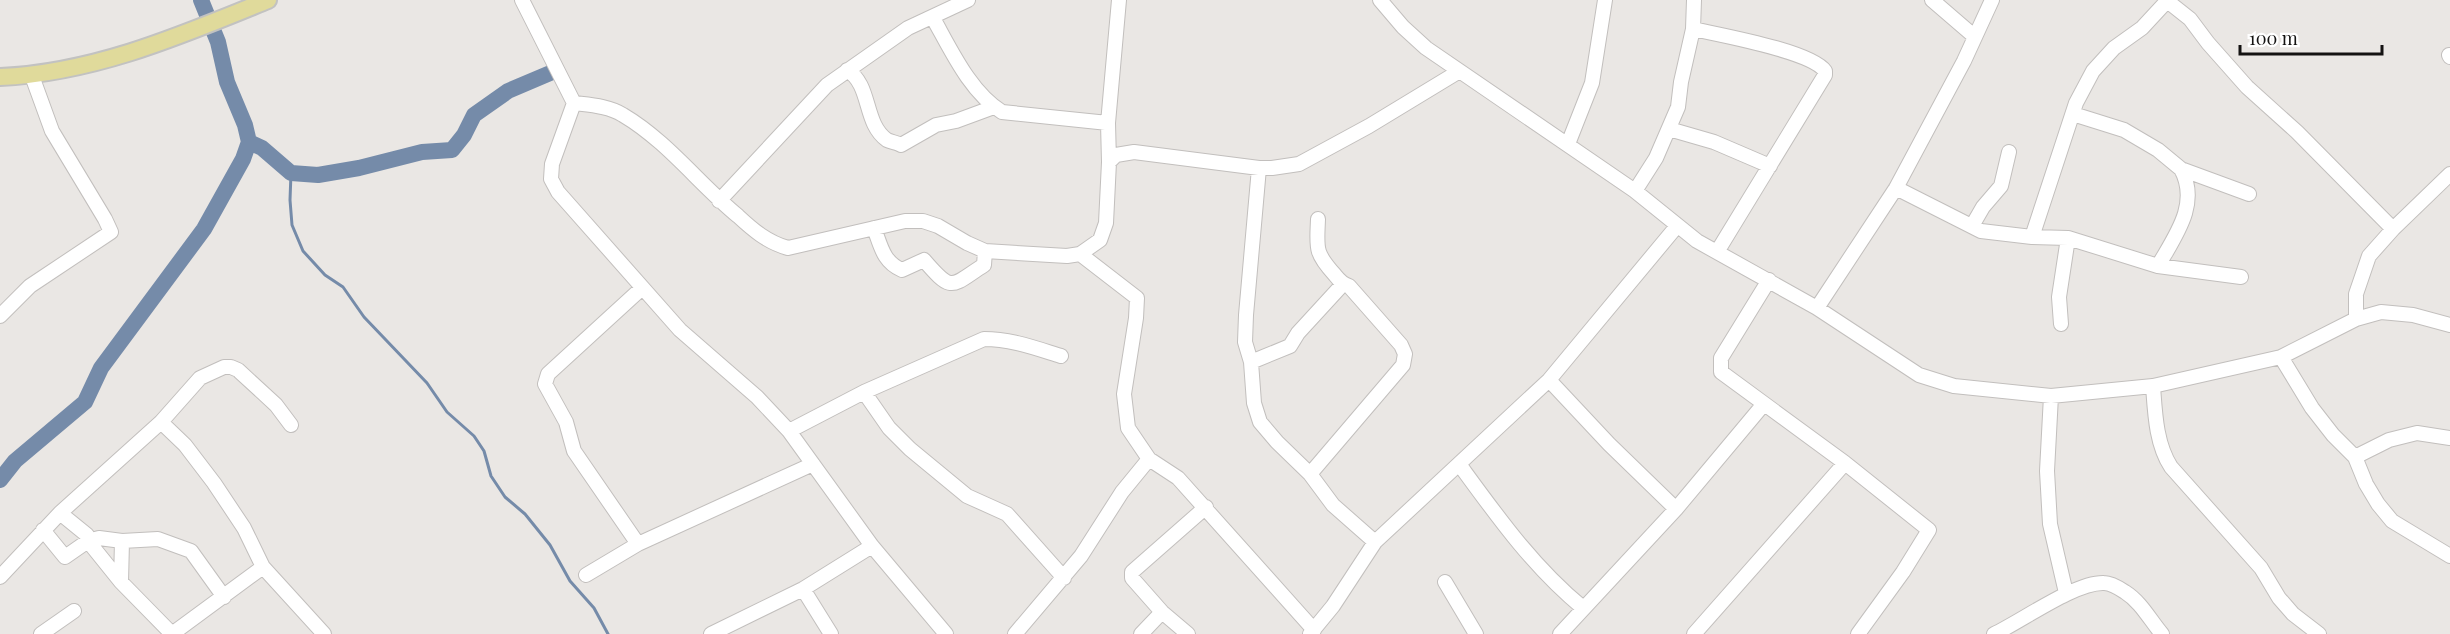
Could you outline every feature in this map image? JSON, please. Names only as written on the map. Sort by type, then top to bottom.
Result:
[{"type":"main road","points":[[0,77],[32,76],[91,63],[159,44],[268,0]]},
{"type":"street","points":[[522,0],[574,103],[552,164],[551,179],[558,192],[680,330],[757,397],[789,431],[872,546],[946,634]]},
{"type":"street","points":[[719,201],[827,85],[908,28],[968,0]]},
{"type":"street","points":[[574,103],[597,106],[622,114],[665,147],[719,201],[774,244],[788,248],[904,221],[923,221],[938,226],[985,251],[1067,256],[1080,254],[1100,240],[1106,223],[1108,123],[1119,0]]},
{"type":"street","points":[[1380,0],[1403,27],[1458,72],[1635,191],[1677,226],[1717,252],[1817,308],[1919,375],[1954,386],[2051,396],[2153,386],[2281,357],[2356,319],[2381,312],[2413,315],[2449,323]]},
{"type":"street","points":[[1568,144],[1592,83],[1605,0]]},
{"type":"street","points":[[1635,191],[1656,158],[1678,107],[1693,29],[1694,0]]},
{"type":"street","points":[[1932,0],[1975,37]]},
{"type":"street","points":[[1817,308],[1896,188],[1992,0]]},
{"type":"street","points":[[2032,237],[2076,103],[2093,70],[2114,48],[2142,28],[2167,1],[2190,20],[2247,87],[2297,132],[2393,229]]},
{"type":"street","points":[[933,18],[973,83],[994,107],[1002,112],[1108,123]]},
{"type":"street","points":[[1693,29],[1770,46],[1816,64],[1825,71],[1825,75],[1717,252]]},
{"type":"street","points":[[847,70],[857,76],[868,110],[878,128],[888,140],[902,145],[936,125],[956,121],[994,107]]},
{"type":"street","points":[[1109,162],[1116,155],[1134,152],[1259,168],[1299,164],[1369,126],[1458,72]]},
{"type":"street","points":[[0,316],[30,286],[111,232],[52,130],[32,76]]},
{"type":"street","points":[[2073,114],[2124,130],[2158,150],[2181,169],[2249,194]]},
{"type":"street","points":[[1669,129],[1714,142],[1770,166]]},
{"type":"street","points":[[1972,226],[1983,207],[2001,186],[2009,152]]},
{"type":"street","points":[[1259,168],[1245,342],[1251,362],[1254,403],[1260,422],[1277,442],[1310,474],[1334,505],[1375,542]]},
{"type":"street","points":[[2158,266],[2186,214],[2188,182],[2181,169]]},
{"type":"street","points":[[2356,319],[2356,294],[2369,256],[2393,229],[2450,174]]},
{"type":"street","points":[[1896,188],[1981,231],[2032,237],[2068,238],[2158,266],[2241,277]]},
{"type":"street","points":[[1310,474],[1403,365],[1405,354],[1394,337],[1349,286],[1343,284],[1320,259],[1317,250],[1317,219]]},
{"type":"street","points":[[1080,254],[1137,298],[1124,394],[1128,428],[1149,459],[1178,478],[1206,507],[1312,632],[1333,606],[1375,542],[1549,380],[1677,226]]},
{"type":"street","points":[[874,228],[885,256],[892,265],[902,270],[924,260],[947,283],[954,285],[984,265],[985,251]]},
{"type":"street","points":[[2061,324],[2059,297],[2068,238]]},
{"type":"street","points":[[1769,280],[1721,358],[1721,372],[1929,530],[1903,572],[1858,634]]},
{"type":"street","points":[[1251,362],[1290,346],[1298,333],[1343,284]]},
{"type":"street","points":[[638,544],[574,451],[566,422],[545,384],[548,374],[642,288]]},
{"type":"street","points":[[789,431],[864,392],[984,339],[1001,339],[1061,356]]},
{"type":"street","points":[[2281,357],[2312,408],[2333,435],[2355,457],[2366,484],[2392,521],[2450,556]]},
{"type":"street","points":[[0,577],[60,513],[161,423],[200,378],[224,367],[238,370],[276,405],[291,425]]},
{"type":"street","points":[[1549,380],[1609,444],[1676,508]]},
{"type":"street","points":[[2153,386],[2160,444],[2164,457],[2261,568],[2279,598],[2293,615],[2319,634]]},
{"type":"street","points":[[864,392],[889,428],[910,449],[967,496],[1007,514],[1064,578]]},
{"type":"street","points":[[2051,396],[2047,471],[2050,524],[2066,593]]},
{"type":"street","points":[[1560,634],[1676,508],[1763,405]]},
{"type":"street","points":[[161,423],[185,445],[214,483],[244,528],[263,567],[324,634]]},
{"type":"street","points":[[2355,457],[2389,440],[2417,433],[2450,438]]},
{"type":"street","points":[[1015,634],[1081,556],[1122,492],[1149,459]]},
{"type":"street","points":[[586,575],[638,544],[813,464]]},
{"type":"street","points":[[1459,464],[1530,558],[1555,586],[1583,608]]},
{"type":"street","points":[[1694,634],[1845,464]]},
{"type":"street","points":[[1188,634],[1162,612],[1132,578],[1132,572],[1206,507]]},
{"type":"street","points":[[60,513],[87,535],[88,541],[121,582],[172,634],[263,567]]},
{"type":"street","points":[[43,530],[65,557],[88,541],[99,538],[122,541],[158,539],[191,551],[224,597]]},
{"type":"street","points":[[121,582],[122,541]]},
{"type":"street","points":[[721,632],[803,589],[872,546]]},
{"type":"street","points":[[1445,582],[1476,634]]},
{"type":"street","points":[[1995,634],[2066,593],[2103,583],[2117,587],[2138,603],[2162,634]]},
{"type":"street","points":[[803,589],[831,634]]},
{"type":"street","points":[[41,634],[74,611]]},
{"type":"street","points":[[1141,634],[1162,612]]},
{"type":"waterway","points":[[0,480],[15,461],[85,402],[101,368],[204,229],[243,159],[249,142],[245,125],[227,82],[218,42],[201,0]]},
{"type":"waterway","points":[[249,142],[262,148],[291,173],[318,175],[359,168],[422,152],[452,150],[464,135],[474,115],[508,91],[555,71]]},
{"type":"waterway","points":[[291,173],[292,225],[303,251],[325,275],[343,287],[364,317],[427,383],[447,412],[474,436],[484,451],[491,476],[505,497],[525,514],[550,545],[570,581],[594,608],[608,634]]}]
